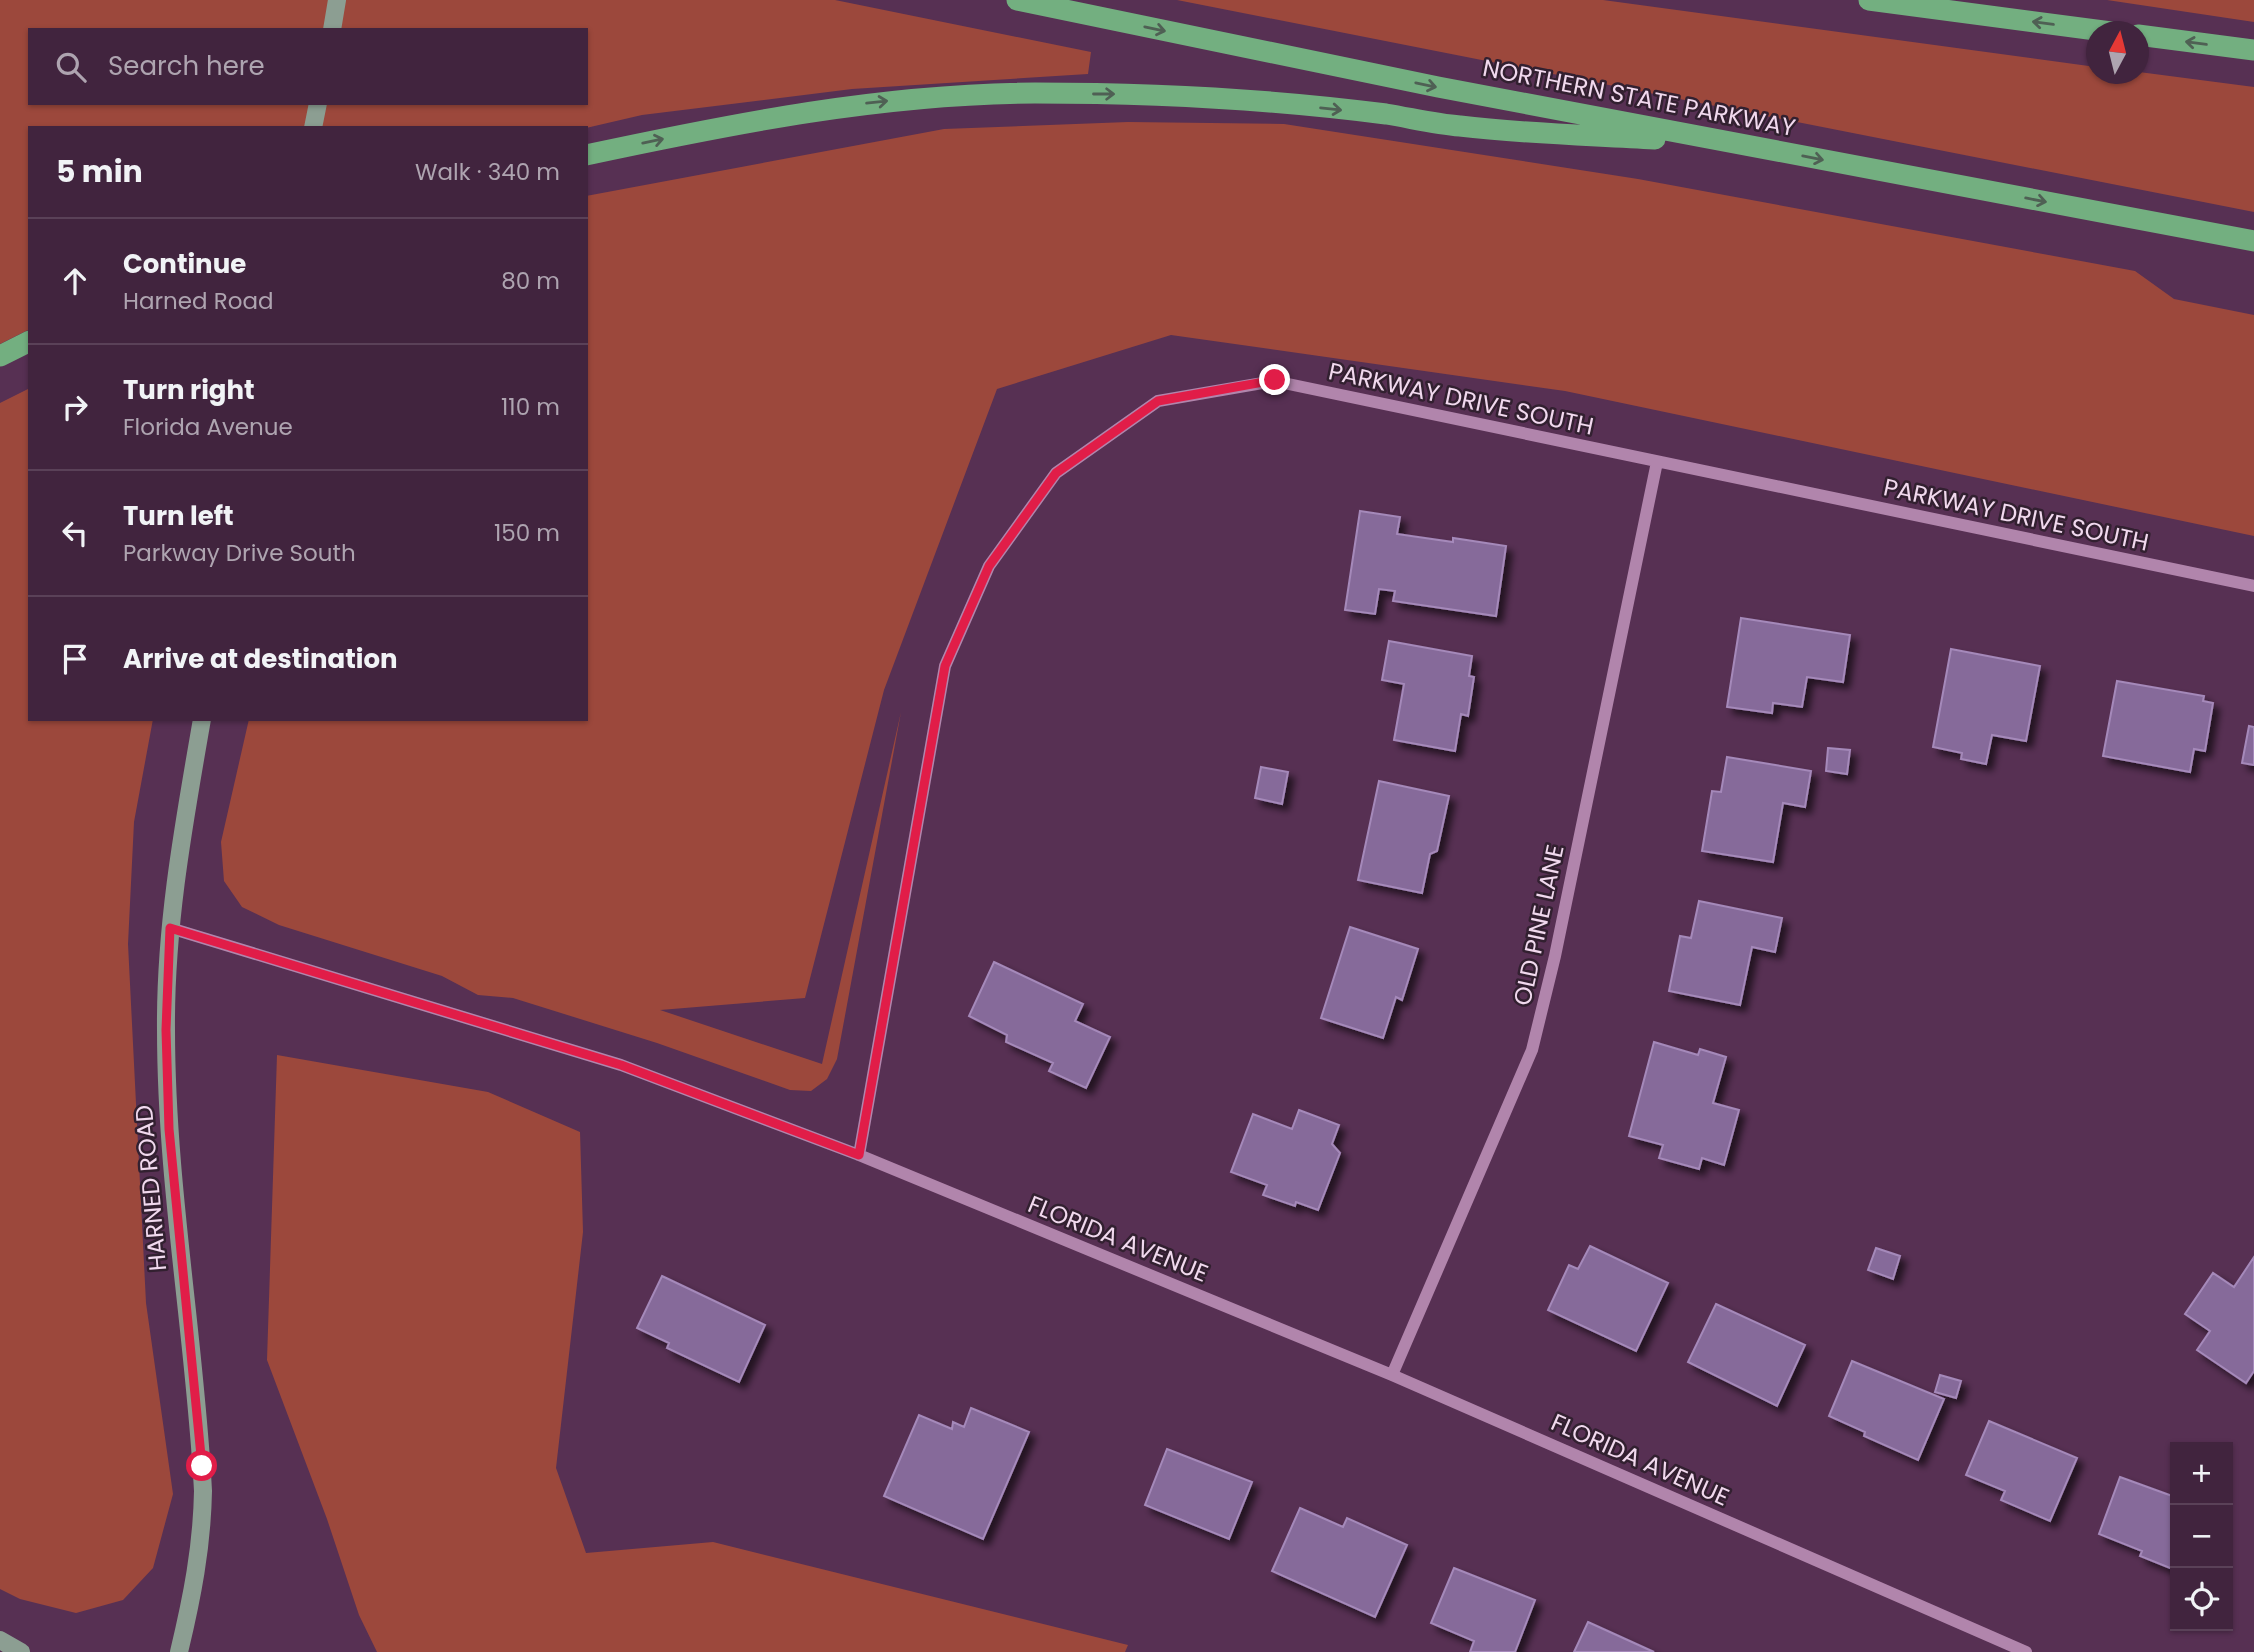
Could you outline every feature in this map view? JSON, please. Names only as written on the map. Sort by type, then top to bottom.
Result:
[{"type":"highway","name":"NORTHERN STATE PARKWAY","points":[[1017,0],[1438,87],[2254,241]]},
{"type":"highway","points":[[1869,0],[2086,29]]},
{"type":"highway","points":[[2149,36],[2254,50]]},
{"type":"highway","points":[[588,155],[785,115],[874,102],[1032,93],[1205,98],[1385,114],[1460,126],[1745,146]]},
{"type":"highway","points":[[0,356],[28,342]]},
{"type":"main road","points":[[332,28],[337,0]]},
{"type":"main road","points":[[313,126],[318,105]]},
{"type":"main road","name":"HARNED ROAD","points":[[179,1652],[199,1556],[203,1491],[169,1129],[166,1030],[175,878],[202,721]]},
{"type":"main road","points":[[0,1640],[22,1652]]},
{"type":"street","name":"PARKWAY DRIVE SOUTH","points":[[859,1155],[945,666],[989,566],[1056,473],[1158,401],[1275,380],[2254,586]]},
{"type":"street","name":"OLD PINE LANE","points":[[1392,1375],[1532,1050],[1555,956],[1657,462]]},
{"type":"street","name":"FLORIDA AVENUE","points":[[170,928],[621,1065],[859,1155],[1392,1375],[2026,1652]]},
{"type":"shaded area","points":[[0,0],[835,0],[1091,52],[1088,74],[852,89],[642,115],[588,128],[28,126],[28,330],[0,344]]},
{"type":"shaded area","points":[[1177,0],[1603,0],[2086,66],[2086,84],[2149,84],[2149,73],[2254,87],[2254,212]]},
{"type":"shaded area","points":[[2107,0],[2254,0],[2254,22]]},
{"type":"shaded area","points":[[1128,122],[1284,124],[1638,179],[2135,271],[2174,299],[2254,315],[2254,536],[1565,391],[1171,335],[997,389],[884,690],[805,998],[660,1010],[822,1064],[901,712],[837,1059],[827,1079],[811,1091],[790,1090],[657,1043],[513,998],[478,995],[442,976],[279,925],[242,907],[224,881],[221,842],[249,721],[588,721],[588,196],[944,129]]},
{"type":"shaded area","points":[[28,389],[28,721],[153,721],[134,822],[128,944],[146,1303],[173,1494],[153,1568],[123,1600],[76,1613],[20,1599],[0,1589],[0,403]]},
{"type":"shaded area","points":[[277,1055],[488,1092],[580,1132],[583,1232],[556,1468],[586,1553],[713,1542],[1128,1645],[1125,1652],[377,1652],[359,1615],[327,1519],[267,1360]]},
{"type":"building","points":[[1360,511],[1400,517],[1397,534],[1453,542],[1453,538],[1506,546],[1496,616],[1393,601],[1395,591],[1379,589],[1375,614],[1345,610]]},
{"type":"building","points":[[1741,618],[1850,635],[1843,682],[1807,677],[1802,707],[1773,703],[1772,713],[1727,707]]},
{"type":"building","points":[[1389,641],[1472,656],[1469,676],[1474,677],[1468,716],[1461,714],[1455,751],[1394,740],[1404,684],[1382,680]]},
{"type":"building","points":[[1951,649],[2040,666],[2026,741],[1992,735],[1986,764],[1961,759],[1962,753],[1933,747]]},
{"type":"building","points":[[2117,681],[2204,696],[2203,701],[2213,703],[2205,751],[2194,749],[2190,772],[2103,756]]},
{"type":"building","points":[[2249,726],[2254,727],[2254,765],[2242,763]]},
{"type":"building","points":[[1828,748],[1850,750],[1847,774],[1826,771]]},
{"type":"building","points":[[1727,757],[1811,771],[1805,807],[1783,803],[1773,862],[1702,851],[1712,791],[1721,792]]},
{"type":"building","points":[[1261,767],[1288,772],[1282,804],[1255,798]]},
{"type":"building","points":[[1379,781],[1449,796],[1437,851],[1430,854],[1422,893],[1358,880]]},
{"type":"building","points":[[1699,901],[1782,918],[1775,952],[1752,947],[1740,1005],[1669,991],[1680,936],[1691,938]]},
{"type":"building","points":[[1350,927],[1418,949],[1402,1000],[1396,997],[1383,1038],[1321,1018]]},
{"type":"building","points":[[994,962],[1083,1004],[1075,1021],[1110,1037],[1086,1088],[1049,1071],[1053,1063],[1006,1042],[1007,1035],[969,1016]]},
{"type":"building","points":[[1654,1042],[1698,1055],[1700,1049],[1726,1057],[1713,1103],[1739,1110],[1724,1165],[1702,1158],[1699,1169],[1659,1158],[1663,1145],[1629,1136]]},
{"type":"building","points":[[1299,1110],[1339,1125],[1332,1144],[1340,1153],[1318,1210],[1296,1202],[1295,1206],[1263,1195],[1267,1185],[1231,1172],[1253,1114],[1292,1129]]},
{"type":"building","points":[[1590,1246],[1668,1283],[1636,1351],[1548,1310],[1569,1265],[1578,1269]]},
{"type":"building","points":[[1876,1248],[1900,1256],[1893,1279],[1868,1270]]},
{"type":"building","points":[[2254,1257],[2254,1371],[2246,1383],[2197,1350],[2210,1331],[2185,1314],[2213,1273],[2234,1287]]},
{"type":"building","points":[[662,1276],[765,1325],[739,1382],[667,1348],[669,1343],[637,1328]]},
{"type":"building","points":[[1716,1304],[1805,1345],[1777,1406],[1688,1362]]},
{"type":"building","points":[[1852,1361],[1944,1399],[1918,1460],[1864,1436],[1865,1432],[1829,1416]]},
{"type":"building","points":[[1940,1375],[1961,1381],[1956,1398],[1935,1392]]},
{"type":"building","points":[[971,1408],[1029,1432],[983,1539],[884,1496],[919,1415],[952,1429],[953,1422],[964,1427]]},
{"type":"building","points":[[1989,1421],[2077,1458],[2050,1521],[2001,1500],[2005,1491],[1966,1475]]},
{"type":"building","points":[[1167,1449],[1252,1482],[1229,1539],[1145,1505]]},
{"type":"building","points":[[2120,1477],[2170,1495],[2170,1568],[2140,1556],[2142,1551],[2099,1534]]},
{"type":"building","points":[[1300,1508],[1343,1527],[1347,1518],[1407,1545],[1375,1617],[1272,1571]]},
{"type":"building","points":[[1454,1568],[1535,1600],[1515,1652],[1470,1652],[1474,1641],[1431,1623]]},
{"type":"building","points":[[1588,1622],[1654,1652],[1574,1652]]},
{"type":"route","points":[[202,1466],[169,1129],[166,1030],[170,928],[621,1065],[859,1155],[945,666],[989,566],[1056,473],[1158,401],[1275,380]]}]
